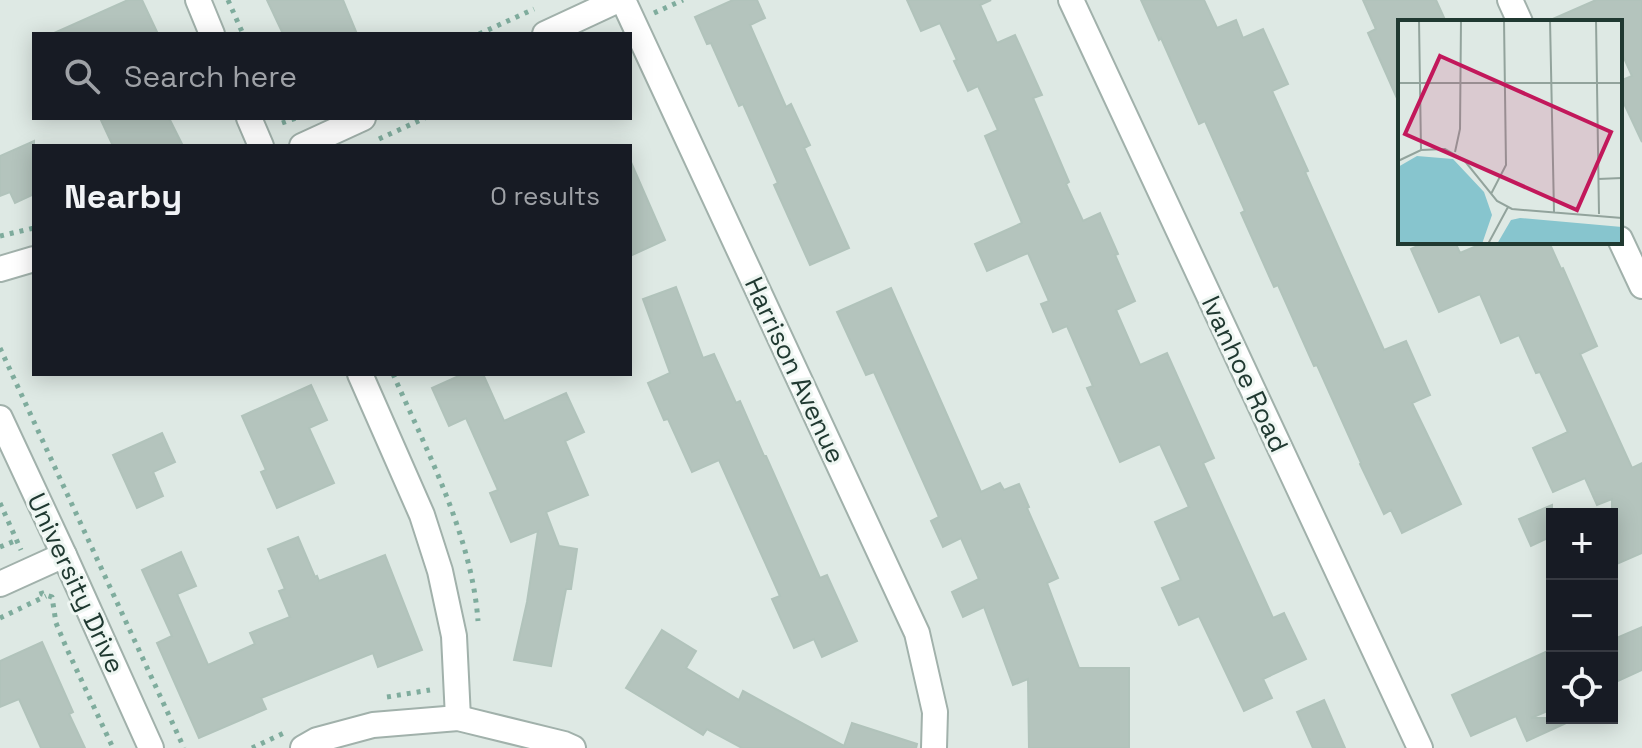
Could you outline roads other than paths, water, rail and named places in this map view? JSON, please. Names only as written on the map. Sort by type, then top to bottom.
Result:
[{"type":"street","points":[[198,0],[211,32]]},
{"type":"street","points":[[549,32],[621,0]]},
{"type":"street","name":"Harrison Avenue","points":[[621,0],[917,633],[935,712],[934,748]]},
{"type":"street","name":"Ivanhoe Road","points":[[1071,0],[1420,748]]},
{"type":"street","points":[[1510,0],[1519,20]]},
{"type":"street","points":[[250,120],[260,144]]},
{"type":"street","points":[[294,139],[356,120]]},
{"type":"street","points":[[1622,243],[1642,286]]},
{"type":"street","points":[[0,269],[32,260]]},
{"type":"street","points":[[361,376],[422,515],[440,571],[454,636],[458,718]]},
{"type":"street","name":"University Drive","points":[[0,418],[151,748]]},
{"type":"street","points":[[0,584],[64,555]]},
{"type":"street","points":[[303,748],[317,740],[373,725],[458,718],[573,748]]}]
